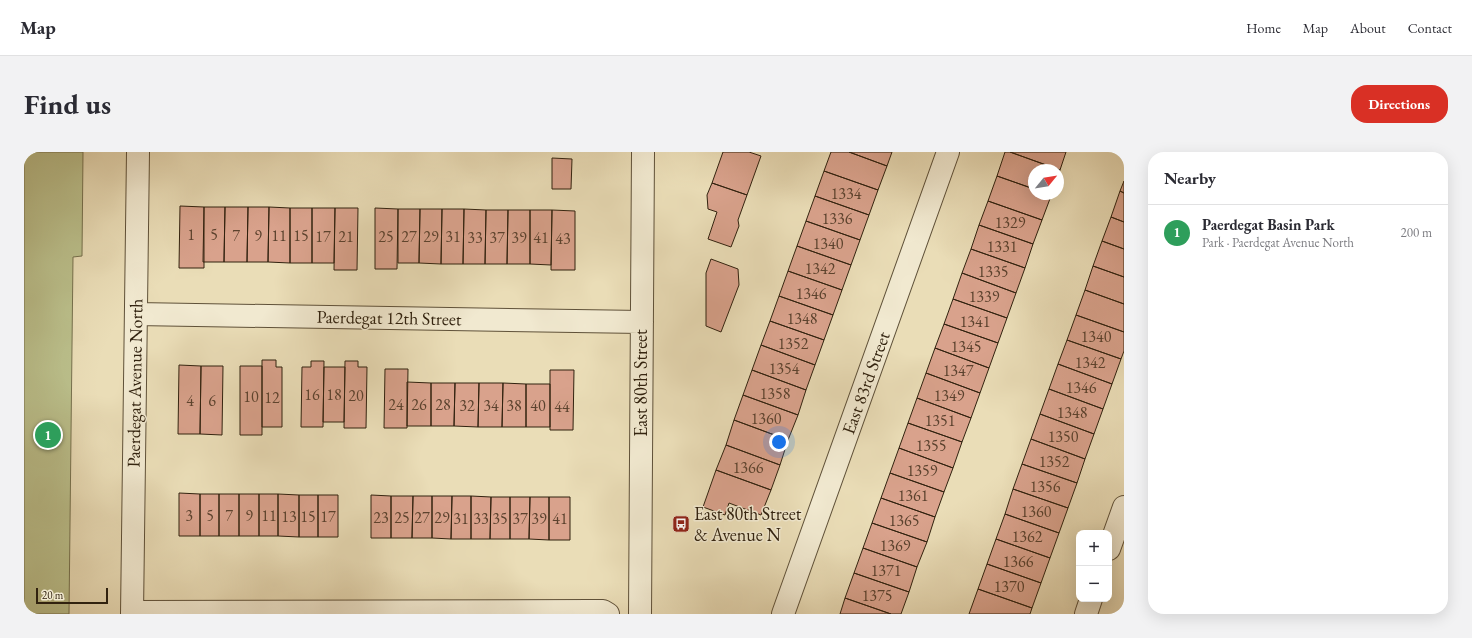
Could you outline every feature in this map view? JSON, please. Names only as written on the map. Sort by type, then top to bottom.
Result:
[{"type":"street","name":"Paerdegat Avenue North","points":[[132,613],[138,152]]},
{"type":"street","name":"East 80th Street","points":[[640,614],[643,152]]},
{"type":"street","name":"East 83rd Street","points":[[783,614],[948,152]]},
{"type":"street","name":"Paerdegat 12th Street","points":[[136,314],[642,322]]},
{"type":"street","points":[[1112,541],[1124,507]]},
{"type":"street","points":[[1086,614],[1090,602]]},
{"type":"street","points":[[132,613],[604,611],[608,614]]},
{"type":"green space","points":[[24,152],[83,152],[82,256],[73,257],[69,614],[24,614]]},
{"type":"building","points":[[723,152],[749,152],[761,156],[747,195],[712,183]]},
{"type":"building","points":[[831,152],[849,152],[887,166],[878,190],[824,171]]},
{"type":"building","points":[[849,152],[892,152],[887,166]]},
{"type":"building","points":[[1005,152],[1010,152],[1043,164],[1028,164],[1028,187],[997,176]]},
{"type":"building","points":[[1010,152],[1066,152],[1062,164],[1043,164]]},
{"type":"building","points":[[552,158],[572,159],[571,189],[552,189]]},
{"type":"building","points":[[824,171],[878,190],[869,215],[815,196]]},
{"type":"building","points":[[997,176],[1028,187],[1028,200],[1050,200],[1042,220],[988,201]]},
{"type":"building","points":[[1124,181],[1124,193],[1120,191]]},
{"type":"building","points":[[712,183],[747,195],[738,220],[739,226],[731,247],[708,239],[717,212],[708,209],[707,195]]},
{"type":"building","points":[[1120,191],[1124,193],[1124,222],[1111,217]]},
{"type":"building","points":[[815,196],[869,215],[860,240],[806,221]]},
{"type":"building","points":[[988,201],[1042,220],[1033,244],[979,225]]},
{"type":"building","points":[[180,206],[204,207],[204,268],[179,268]]},
{"type":"building","points":[[204,207],[225,207],[224,262],[203,262]]},
{"type":"building","points":[[225,207],[248,207],[247,262],[224,262]]},
{"type":"building","points":[[248,207],[269,207],[268,262],[247,262]]},
{"type":"building","points":[[269,207],[290,208],[290,263],[268,262]]},
{"type":"building","points":[[290,208],[312,208],[312,263],[290,263]]},
{"type":"building","points":[[312,208],[335,208],[334,263],[312,263]]},
{"type":"building","points":[[335,208],[358,208],[357,270],[334,270]]},
{"type":"building","points":[[375,208],[398,209],[397,269],[375,269]]},
{"type":"building","points":[[398,209],[420,209],[419,263],[398,263]]},
{"type":"building","points":[[420,209],[442,209],[441,264],[419,263]]},
{"type":"building","points":[[442,209],[464,209],[463,264],[441,264]]},
{"type":"building","points":[[464,209],[486,210],[485,264],[463,264]]},
{"type":"building","points":[[486,210],[508,210],[507,264],[485,264]]},
{"type":"building","points":[[508,210],[530,210],[530,264],[507,264]]},
{"type":"building","points":[[530,210],[552,210],[551,265],[530,264]]},
{"type":"building","points":[[552,210],[575,211],[575,270],[551,270]]},
{"type":"building","points":[[1111,217],[1124,222],[1124,249],[1102,241]]},
{"type":"building","points":[[806,221],[860,240],[851,265],[797,246]]},
{"type":"building","points":[[979,225],[1033,244],[1025,268],[971,249]]},
{"type":"building","points":[[1102,241],[1124,249],[1124,277],[1093,266]]},
{"type":"building","points":[[797,246],[851,265],[842,290],[788,271]]},
{"type":"building","points":[[971,249],[1025,268],[1016,293],[962,273]]},
{"type":"building","points":[[711,259],[738,269],[739,285],[721,332],[706,326],[706,273]]},
{"type":"building","points":[[1093,266],[1124,277],[1124,304],[1085,290]]},
{"type":"building","points":[[788,271],[842,290],[833,315],[779,296]]},
{"type":"building","points":[[962,273],[1016,293],[1007,318],[953,299]]},
{"type":"building","points":[[1085,290],[1124,304],[1124,332],[1076,315]]},
{"type":"building","points":[[779,296],[833,315],[824,340],[770,321]]},
{"type":"building","points":[[953,299],[1007,318],[998,343],[944,324]]},
{"type":"building","points":[[1076,315],[1124,332],[1124,351],[1121,359],[1067,340]]},
{"type":"building","points":[[770,321],[824,340],[815,365],[761,345]]},
{"type":"building","points":[[944,324],[998,343],[989,368],[935,348]]},
{"type":"building","points":[[1067,340],[1121,359],[1112,384],[1058,364]]},
{"type":"building","points":[[761,345],[815,365],[806,390],[752,370]]},
{"type":"building","points":[[935,348],[989,368],[980,393],[926,373]]},
{"type":"building","points":[[262,360],[276,360],[276,367],[282,367],[282,427],[262,427]]},
{"type":"building","points":[[311,361],[324,361],[323,427],[301,427],[302,367],[311,367]]},
{"type":"building","points":[[345,361],[358,361],[358,367],[367,367],[366,428],[344,428]]},
{"type":"building","points":[[1058,364],[1112,384],[1103,409],[1049,389]]},
{"type":"building","points":[[179,365],[201,366],[200,434],[178,434]]},
{"type":"building","points":[[201,366],[223,366],[222,435],[200,434]]},
{"type":"building","points":[[240,366],[262,366],[262,435],[240,435]]},
{"type":"building","points":[[324,367],[345,367],[344,422],[323,422]]},
{"type":"building","points":[[385,369],[408,369],[407,428],[384,428]]},
{"type":"building","points":[[550,370],[574,370],[573,430],[550,430]]},
{"type":"building","points":[[752,370],[806,390],[798,415],[743,395]]},
{"type":"building","points":[[926,373],[980,393],[971,418],[917,398]]},
{"type":"building","points":[[407,382],[431,383],[431,426],[407,426]]},
{"type":"building","points":[[431,383],[455,383],[454,426],[431,426]]},
{"type":"building","points":[[455,383],[479,383],[478,427],[454,426]]},
{"type":"building","points":[[479,383],[503,383],[502,427],[478,427]]},
{"type":"building","points":[[503,383],[526,384],[526,427],[502,427]]},
{"type":"building","points":[[526,384],[550,384],[550,427],[526,427]]},
{"type":"building","points":[[1049,389],[1103,409],[1094,434],[1040,414]]},
{"type":"building","points":[[743,395],[798,415],[788,440],[734,420]]},
{"type":"building","points":[[917,398],[971,418],[962,442],[908,423]]},
{"type":"building","points":[[1040,414],[1094,434],[1085,459],[1031,439]]},
{"type":"building","points":[[734,420],[788,440],[780,465],[726,445]]},
{"type":"building","points":[[908,423],[962,442],[953,468],[899,448]]},
{"type":"building","points":[[1031,439],[1085,459],[1077,483],[1022,464]]},
{"type":"building","points":[[726,445],[780,465],[771,490],[716,470]]},
{"type":"building","points":[[899,448],[953,468],[944,492],[890,473]]},
{"type":"building","points":[[1022,464],[1077,483],[1068,508],[1013,489]]},
{"type":"building","points":[[716,470],[771,490],[761,515],[729,503],[725,515],[703,507]]},
{"type":"building","points":[[890,473],[944,492],[935,517],[881,498]]},
{"type":"building","points":[[1013,489],[1068,508],[1059,533],[1005,514]]},
{"type":"building","points":[[179,493],[200,494],[200,536],[179,536]]},
{"type":"building","points":[[200,494],[219,494],[219,536],[200,536]]},
{"type":"building","points":[[219,494],[239,494],[239,536],[219,536]]},
{"type":"building","points":[[239,494],[259,494],[259,536],[239,536]]},
{"type":"building","points":[[259,494],[278,494],[278,536],[259,536]]},
{"type":"building","points":[[278,494],[299,495],[299,537],[278,536]]},
{"type":"building","points":[[299,495],[318,495],[318,537],[299,537]]},
{"type":"building","points":[[318,495],[338,495],[338,537],[318,537]]},
{"type":"building","points":[[371,495],[391,496],[391,538],[371,538]]},
{"type":"building","points":[[391,496],[413,496],[412,538],[391,538]]},
{"type":"building","points":[[413,496],[432,496],[432,538],[412,538]]},
{"type":"building","points":[[432,496],[452,496],[451,539],[432,538]]},
{"type":"building","points":[[452,496],[471,496],[471,539],[451,539]]},
{"type":"building","points":[[471,496],[491,497],[490,539],[471,539]]},
{"type":"building","points":[[491,497],[510,497],[510,539],[490,539]]},
{"type":"building","points":[[510,497],[530,497],[529,539],[510,539]]},
{"type":"building","points":[[530,497],[549,497],[549,540],[529,539]]},
{"type":"building","points":[[549,497],[570,497],[570,540],[549,540]]},
{"type":"building","points":[[881,498],[935,517],[927,542],[872,523]]},
{"type":"building","points":[[1005,514],[1059,533],[1050,558],[996,539]]},
{"type":"building","points":[[872,523],[927,542],[917,567],[863,548]]},
{"type":"building","points":[[996,539],[1050,558],[1041,583],[987,564]]},
{"type":"building","points":[[863,548],[917,567],[909,592],[854,573]]},
{"type":"building","points":[[987,564],[1041,583],[1032,608],[978,589]]},
{"type":"building","points":[[854,573],[909,592],[901,614],[891,614],[845,598]]},
{"type":"building","points":[[978,589],[1032,608],[1030,614],[969,614]]},
{"type":"building","points":[[845,598],[891,614],[840,614]]},
{"type":"place","name":"Paerdegat Basin Park","points":[[48,435]]},
{"type":"place","name":"East 80th Street & Avenue N","points":[[681,524]]}]
